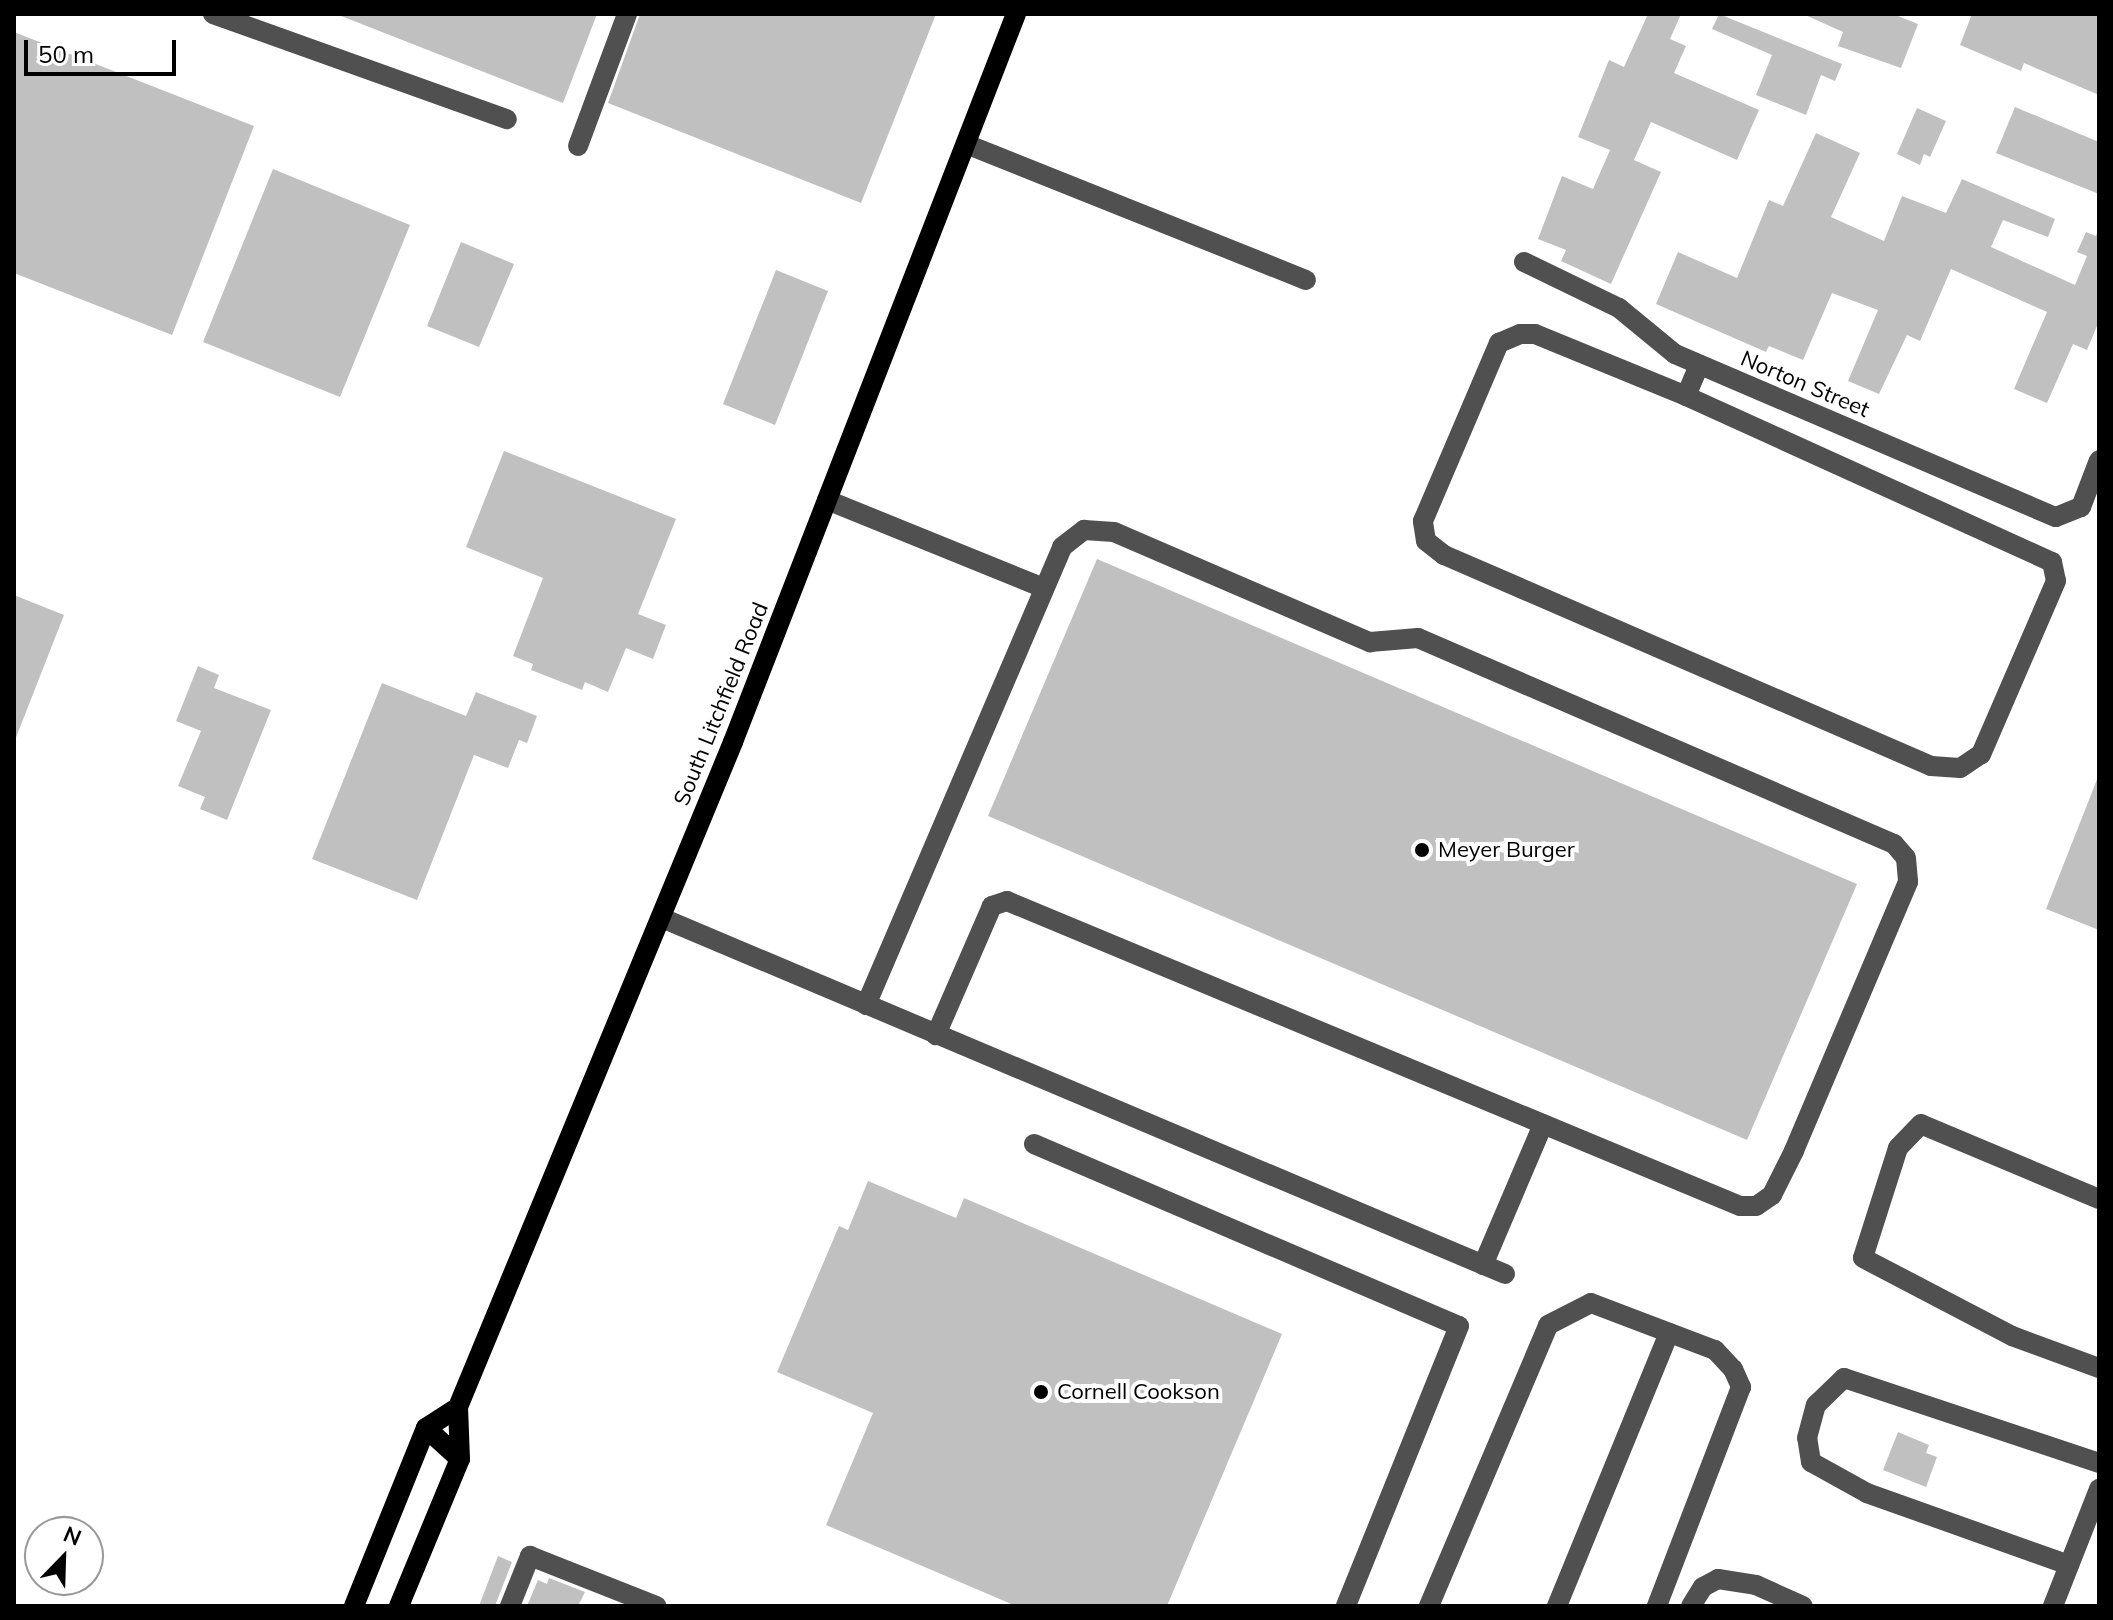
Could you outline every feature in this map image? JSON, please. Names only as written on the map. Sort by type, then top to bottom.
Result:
[{"type":"main road","name":"South Litchfield Road","points":[[399,1606],[460,1459],[458,1407],[662,918],[1016,14]]},
{"type":"main road","points":[[354,1606],[426,1428],[458,1407]]},
{"type":"main road","points":[[426,1428],[460,1459]]},
{"type":"street","points":[[213,14],[507,119]]},
{"type":"street","points":[[578,146],[627,14]]},
{"type":"street","points":[[966,144],[1306,280]]},
{"type":"street","name":"Norton Street","points":[[1524,262],[1619,308],[1675,354],[2056,517],[2081,507],[2099,460]]},
{"type":"street","points":[[1520,334],[1535,334],[1686,396],[1963,518],[2052,562],[2056,581],[1981,754],[1960,768],[1931,766],[1444,555],[1426,541],[1423,521],[1499,343],[1520,334]]},
{"type":"street","points":[[1686,396],[1699,365]]},
{"type":"street","points":[[1963,518],[1979,485]]},
{"type":"street","points":[[827,500],[1044,588]]},
{"type":"street","points":[[866,1005],[1062,547],[1084,530],[1114,532],[1370,642],[1418,638],[1894,844],[1906,858],[1908,882],[1772,1195],[1756,1206],[1740,1206],[1007,901],[992,906],[936,1035]]},
{"type":"street","points":[[662,918],[1505,1274]]},
{"type":"street","points":[[1483,1265],[1543,1124]]},
{"type":"street","points":[[2099,1199],[1921,1124],[1898,1148],[1863,1258],[2012,1336],[2099,1368]]},
{"type":"street","points":[[1034,1144],[1459,1326],[1346,1606]]},
{"type":"street","points":[[1429,1606],[1548,1325],[1591,1303],[1715,1350],[1733,1369],[1741,1387],[1657,1606]]},
{"type":"street","points":[[1557,1606],[1669,1333]]},
{"type":"street","points":[[2069,1565],[1867,1493],[1811,1462],[1807,1438],[1816,1405],[1844,1378],[2099,1463]]},
{"type":"street","points":[[2053,1606],[2099,1489]]},
{"type":"street","points":[[510,1606],[530,1556],[608,1597],[656,1606]]},
{"type":"street","points":[[1691,1606],[1703,1587],[1718,1579],[1756,1585],[1803,1606]]},
{"type":"building","points":[[336,14],[597,14],[563,103]]},
{"type":"building","points":[[640,14],[936,14],[861,203],[608,103]]},
{"type":"building","points":[[1648,14],[1681,14],[1670,39],[1686,46],[1674,73],[1759,110],[1737,160],[1651,122],[1634,160],[1661,172],[1611,284],[1561,261],[1566,250],[1538,239],[1562,176],[1593,189],[1610,150],[1578,137],[1609,60],[1624,67]]},
{"type":"building","points":[[1719,14],[1842,64],[1835,81],[1821,75],[1806,115],[1756,95],[1772,55],[1712,29]]},
{"type":"building","points":[[1803,14],[1893,14],[1918,24],[1901,68],[1838,46],[1843,32]]},
{"type":"building","points":[[1972,14],[2099,14],[2099,95],[2024,63],[2021,71],[1960,45]]},
{"type":"building","points":[[14,32],[254,126],[172,335],[14,273]]},
{"type":"building","points":[[2015,107],[2099,142],[2099,194],[1996,153]]},
{"type":"building","points":[[1917,108],[1946,121],[1930,157],[1924,154],[1920,165],[1897,154]]},
{"type":"building","points":[[1816,133],[1860,153],[1831,217],[1884,241],[1902,196],[1946,213],[1962,179],[2055,219],[2048,237],[2003,220],[1991,247],[2075,285],[2087,256],[2077,252],[2086,232],[2096,236],[2099,229],[2099,321],[2087,350],[2073,344],[2047,403],[2014,389],[2047,312],[1951,269],[1920,341],[1907,335],[1879,394],[1848,381],[1878,310],[1832,293],[1803,360],[1769,346],[1766,352],[1656,304],[1678,252],[1737,278],[1769,200],[1783,206]]},
{"type":"building","points":[[273,169],[410,225],[340,397],[203,342]]},
{"type":"building","points":[[461,242],[514,264],[479,347],[427,326]]},
{"type":"building","points":[[776,270],[828,291],[775,425],[723,404]]},
{"type":"building","points":[[504,451],[676,519],[638,614],[666,625],[653,659],[626,648],[608,692],[585,682],[582,690],[531,670],[533,664],[513,656],[543,578],[466,547]]},
{"type":"building","name":"Meyer Burger","points":[[1097,559],[1857,884],[1747,1140],[988,816]]},
{"type":"building","points":[[14,595],[64,615],[15,740],[14,740]]},
{"type":"building","points":[[198,666],[219,675],[214,688],[271,710],[227,820],[200,809],[205,797],[178,786],[201,731],[176,721]]},
{"type":"building","points":[[382,683],[466,716],[476,692],[537,716],[527,743],[519,740],[508,768],[474,755],[417,900],[312,859]]},
{"type":"building","points":[[2099,777],[2099,930],[2046,909]]},
{"type":"building","name":"Cornell Cookson","points":[[868,1181],[956,1218],[964,1198],[1282,1334],[1167,1606],[1016,1606],[826,1525],[873,1413],[777,1372],[839,1226],[848,1230]]},
{"type":"building","points":[[1898,1432],[1929,1445],[1926,1453],[1937,1457],[1926,1487],[1883,1470]]},
{"type":"building","points":[[498,1556],[512,1562],[495,1606],[479,1606]]},
{"type":"building","points":[[549,1578],[585,1592],[578,1606],[527,1606],[538,1580],[547,1584]]},
{"type":"place","name":"Meyer Burger","points":[[1422,850]]},
{"type":"place","name":"Cornell Cookson","points":[[1041,1392]]}]
